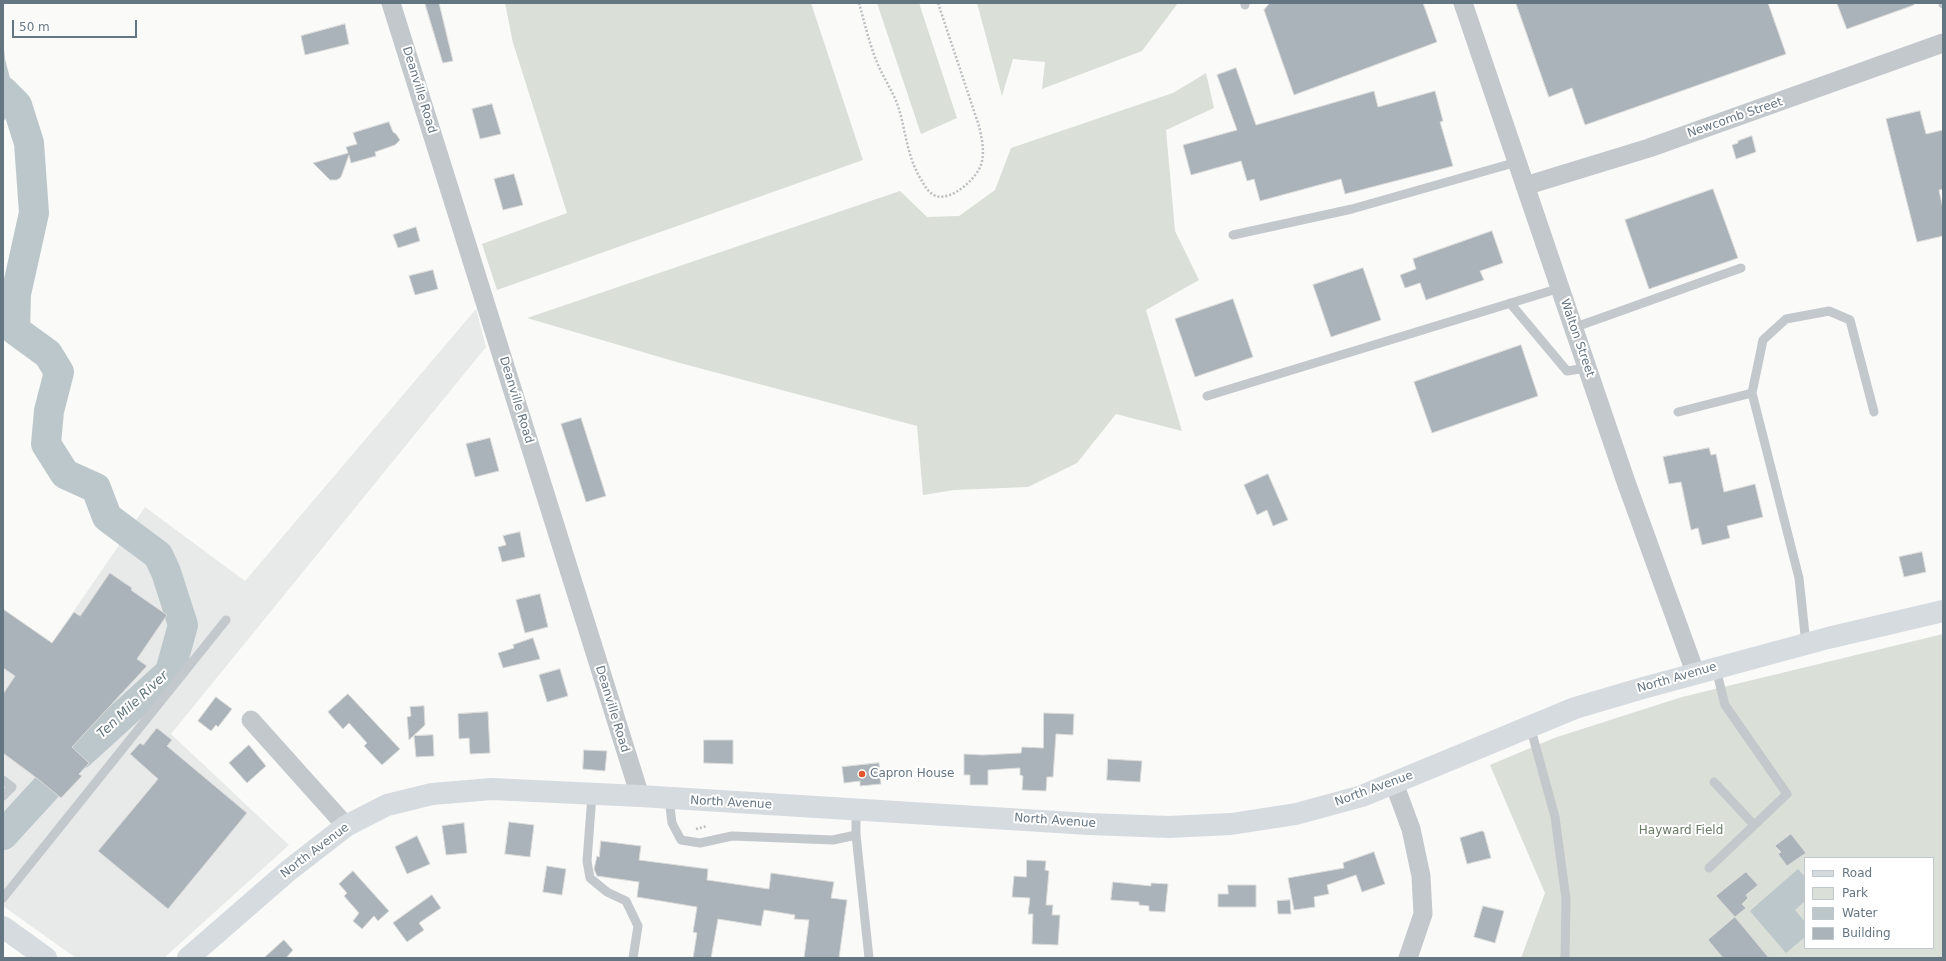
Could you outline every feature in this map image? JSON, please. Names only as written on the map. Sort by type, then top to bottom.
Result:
[{"type":"main road","name":"North Avenue","points":[[188,958],[288,871],[346,826],[387,805],[432,794],[492,789],[592,795],[640,796],[856,810],[1169,827],[1231,824],[1296,814],[1362,796],[1575,708],[1705,670],[1943,611]]},
{"type":"main road","points":[[3,926],[46,958]]},
{"type":"street","name":"Deanville Road","points":[[391,3],[640,796]]},
{"type":"street","name":"Walton Street","points":[[1463,3],[1626,482],[1705,670]]},
{"type":"street","name":"Newcomb Street","points":[[1525,186],[1649,148],[1943,43]]},
{"type":"street","points":[[251,720],[346,826]]},
{"type":"street","points":[[1394,783],[1411,828],[1421,876],[1422,914],[1408,958]]},
{"type":"lane","points":[[1233,235],[1352,208],[1517,162]]},
{"type":"lane","points":[[1573,328],[1741,268]]},
{"type":"lane","points":[[1207,396],[1560,288]]},
{"type":"lane","points":[[1510,303],[1567,371],[1587,368]]},
{"type":"lane","points":[[1806,644],[1799,578],[1752,393],[1763,340],[1786,320],[1829,311],[1850,320],[1874,412]]},
{"type":"lane","points":[[1678,412],[1752,393]]},
{"type":"lane","points":[[3,898],[226,620]]},
{"type":"lane","points":[[1705,670],[1725,705],[1787,794],[1709,868]]},
{"type":"lane","points":[[1530,726],[1555,817],[1566,899],[1564,958]]},
{"type":"lane","points":[[3,780],[12,787],[3,796]]},
{"type":"lane","points":[[1714,782],[1754,825]]},
{"type":"lane","points":[[592,795],[586,861],[590,878],[608,892],[626,901],[638,926],[634,958]]},
{"type":"lane","points":[[669,799],[672,823],[681,840],[700,843],[732,836],[833,840],[856,835]]},
{"type":"lane","points":[[856,810],[856,835],[869,958]]},
{"type":"path","points":[[860,3],[874,53],[898,105],[916,169],[927,188],[932,194],[938,197],[947,196],[967,184],[976,175],[983,154],[979,126],[938,3]]},
{"type":"shaded area","points":[[476,309],[486,347],[171,734],[289,845],[164,958],[76,958],[3,906],[3,664],[30,628],[52,643],[145,507],[245,581]]},
{"type":"green space","points":[[505,3],[811,3],[863,160],[497,290],[482,244],[567,213],[513,43]]},
{"type":"green space","points":[[877,3],[919,3],[957,118],[921,134]]},
{"type":"green space","points":[[977,3],[1178,3],[1142,51],[1042,89],[1045,62],[1013,59],[1002,96]]},
{"type":"green space","points":[[1206,73],[1214,108],[1166,130],[1175,231],[1199,280],[1146,310],[1182,431],[1116,414],[1077,463],[1028,487],[954,490],[923,495],[917,426],[680,363],[527,318],[900,191],[927,217],[959,216],[995,190],[1011,148],[1173,93]]},
{"type":"green space","name":"Hayward Field","points":[[1943,634],[1943,958],[1521,958],[1545,893],[1490,765],[1554,738],[1682,697]]},
{"type":"water","points":[[3,40],[5,59],[17,105],[3,122]]},
{"type":"water","points":[[1798,869],[1804,876],[1804,902],[1795,910],[1804,921],[1804,938],[1786,953],[1750,911]]},
{"type":"building","points":[[425,3],[439,3],[453,61],[443,63]]},
{"type":"building","points":[[1270,3],[1423,3],[1437,42],[1294,95],[1264,10]]},
{"type":"building","points":[[1516,3],[1768,3],[1786,54],[1585,125],[1572,88],[1549,97]]},
{"type":"building","points":[[1837,3],[1914,3],[1914,5],[1847,29]]},
{"type":"building","points":[[345,24],[349,44],[305,55],[301,36]]},
{"type":"building","points":[[1236,68],[1256,125],[1374,91],[1378,107],[1435,91],[1443,121],[1440,122],[1453,166],[1345,194],[1341,179],[1260,201],[1254,179],[1247,181],[1241,161],[1191,175],[1183,145],[1237,130],[1217,75]]},
{"type":"building","points":[[492,104],[501,134],[480,139],[472,109]]},
{"type":"building","points":[[1920,111],[1926,134],[1943,130],[1943,189],[1939,190],[1943,209],[1943,236],[1917,242],[1886,119]]},
{"type":"building","points":[[389,122],[393,132],[400,140],[395,145],[375,152],[376,156],[351,163],[349,155],[341,177],[337,180],[330,180],[313,163],[348,153],[346,147],[357,144],[353,133]]},
{"type":"building","points":[[1752,136],[1756,152],[1736,159],[1732,145]]},
{"type":"building","points":[[514,174],[523,205],[503,210],[494,179]]},
{"type":"building","points":[[1713,189],[1738,258],[1649,289],[1625,220]]},
{"type":"building","points":[[416,227],[420,241],[398,248],[393,235]]},
{"type":"building","points":[[1492,231],[1503,263],[1480,271],[1484,280],[1426,300],[1420,283],[1405,288],[1400,275],[1416,269],[1413,259]]},
{"type":"building","points":[[1363,268],[1381,320],[1331,337],[1313,285]]},
{"type":"building","points":[[433,270],[438,289],[415,295],[409,276]]},
{"type":"building","points":[[1233,299],[1253,357],[1195,377],[1175,319]]},
{"type":"building","points":[[1521,345],[1538,396],[1432,433],[1414,382]]},
{"type":"building","points":[[581,418],[606,496],[586,502],[561,424]]},
{"type":"building","points":[[490,438],[499,471],[475,477],[466,444]]},
{"type":"building","points":[[1709,448],[1711,455],[1716,454],[1724,492],[1755,484],[1763,517],[1727,526],[1730,538],[1702,545],[1698,528],[1691,530],[1681,482],[1669,484],[1663,457]]},
{"type":"building","points":[[1268,474],[1288,520],[1273,526],[1267,510],[1257,515],[1244,485]]},
{"type":"building","points":[[520,532],[525,557],[502,562],[498,547],[506,545],[503,536]]},
{"type":"building","points":[[1922,552],[1926,572],[1904,577],[1899,557]]},
{"type":"building","points":[[110,573],[132,588],[131,590],[167,615],[137,659],[147,666],[72,747],[89,763],[79,774],[82,776],[61,798],[3,753],[3,694],[15,676],[3,668],[3,609],[52,643],[74,612],[80,616]]},
{"type":"building","points":[[540,594],[548,627],[525,633],[516,600]]},
{"type":"building","points":[[533,638],[540,659],[503,668],[498,653],[514,648],[513,645]]},
{"type":"building","points":[[560,669],[568,696],[547,702],[539,675]]},
{"type":"building","points":[[348,694],[400,749],[382,765],[364,746],[367,743],[349,723],[343,729],[328,712]]},
{"type":"building","points":[[216,697],[232,709],[218,727],[216,725],[211,731],[198,721]]},
{"type":"building","points":[[424,706],[425,725],[409,740],[407,717],[411,716],[410,707]]},
{"type":"building","points":[[488,712],[490,753],[470,754],[469,738],[459,739],[458,714]]},
{"type":"building","points":[[1044,713],[1074,714],[1073,735],[1056,734],[1053,777],[1047,777],[1046,791],[1022,790],[1023,776],[1020,775],[1020,768],[988,770],[988,785],[970,785],[970,775],[964,775],[964,754],[982,755],[1021,753],[1022,747],[1043,748]]},
{"type":"building","points":[[157,728],[172,740],[167,746],[247,813],[168,909],[98,851],[158,779],[130,754],[140,743],[143,745]]},
{"type":"building","points":[[433,735],[434,756],[416,757],[414,736]]},
{"type":"building","points":[[704,740],[733,740],[733,764],[704,763]]},
{"type":"building","points":[[249,745],[266,766],[247,783],[229,763]]},
{"type":"building","points":[[584,750],[607,751],[605,771],[583,769]]},
{"type":"building","points":[[1108,759],[1142,761],[1140,782],[1107,780]]},
{"type":"building","name":"Capron House","points":[[879,763],[881,784],[860,786],[860,781],[844,783],[842,767]]},
{"type":"building","points":[[509,822],[534,825],[530,857],[505,854]]},
{"type":"building","points":[[464,823],[467,853],[446,855],[442,826]]},
{"type":"building","points":[[1482,831],[1484,832],[1491,858],[1467,864],[1460,838]]},
{"type":"building","points":[[1791,834],[1806,853],[1787,866],[1778,854],[1781,852],[1775,846]]},
{"type":"building","points":[[417,836],[430,864],[407,874],[395,847]]},
{"type":"building","points":[[601,841],[641,846],[639,860],[708,869],[707,880],[769,889],[771,873],[834,882],[831,898],[847,900],[839,958],[804,958],[809,920],[794,919],[795,915],[764,910],[761,926],[718,919],[711,958],[693,958],[697,933],[693,932],[697,907],[637,897],[639,882],[597,876],[594,869],[597,856],[599,857]]},
{"type":"building","points":[[1374,852],[1385,884],[1362,892],[1356,875],[1327,885],[1329,894],[1314,897],[1315,907],[1294,910],[1288,878],[1344,868],[1343,863]]},
{"type":"building","points":[[1027,860],[1046,861],[1045,870],[1049,871],[1046,905],[1053,905],[1052,915],[1060,915],[1058,945],[1032,944],[1033,914],[1028,914],[1030,898],[1012,897],[1014,876],[1026,877]]},
{"type":"building","points":[[547,866],[566,869],[562,895],[543,892]]},
{"type":"building","points":[[353,871],[389,911],[378,921],[374,916],[362,929],[353,921],[359,913],[344,896],[347,893],[339,884]]},
{"type":"building","points":[[1746,872],[1758,885],[1746,895],[1748,898],[1742,904],[1746,908],[1735,917],[1716,896]]},
{"type":"building","points":[[1113,882],[1151,886],[1151,883],[1168,884],[1165,912],[1149,911],[1149,906],[1139,905],[1139,902],[1111,900]]},
{"type":"building","points":[[1228,885],[1256,885],[1256,907],[1218,907],[1218,894],[1228,894]]},
{"type":"building","points":[[432,895],[441,908],[419,923],[424,930],[407,942],[393,923]]},
{"type":"building","points":[[1290,900],[1291,914],[1278,914],[1277,901]]},
{"type":"building","points":[[1483,906],[1504,911],[1495,943],[1474,937]]},
{"type":"building","points":[[1735,917],[1769,958],[1723,958],[1708,940]]},
{"type":"building","points":[[284,940],[293,950],[286,958],[264,958]]},
{"type":"waterway","name":"Ten Mile River","points":[[3,91],[17,105],[29,143],[34,213],[16,294],[15,330],[48,354],[59,372],[49,411],[46,444],[65,474],[96,488],[107,517],[158,555],[166,572],[183,625],[170,672],[80,754]]},
{"type":"waterway","name":"Ten Mile River","points":[[3,835],[47,787]]},
{"type":"place","name":"Capron House","points":[[862,774]]}]
